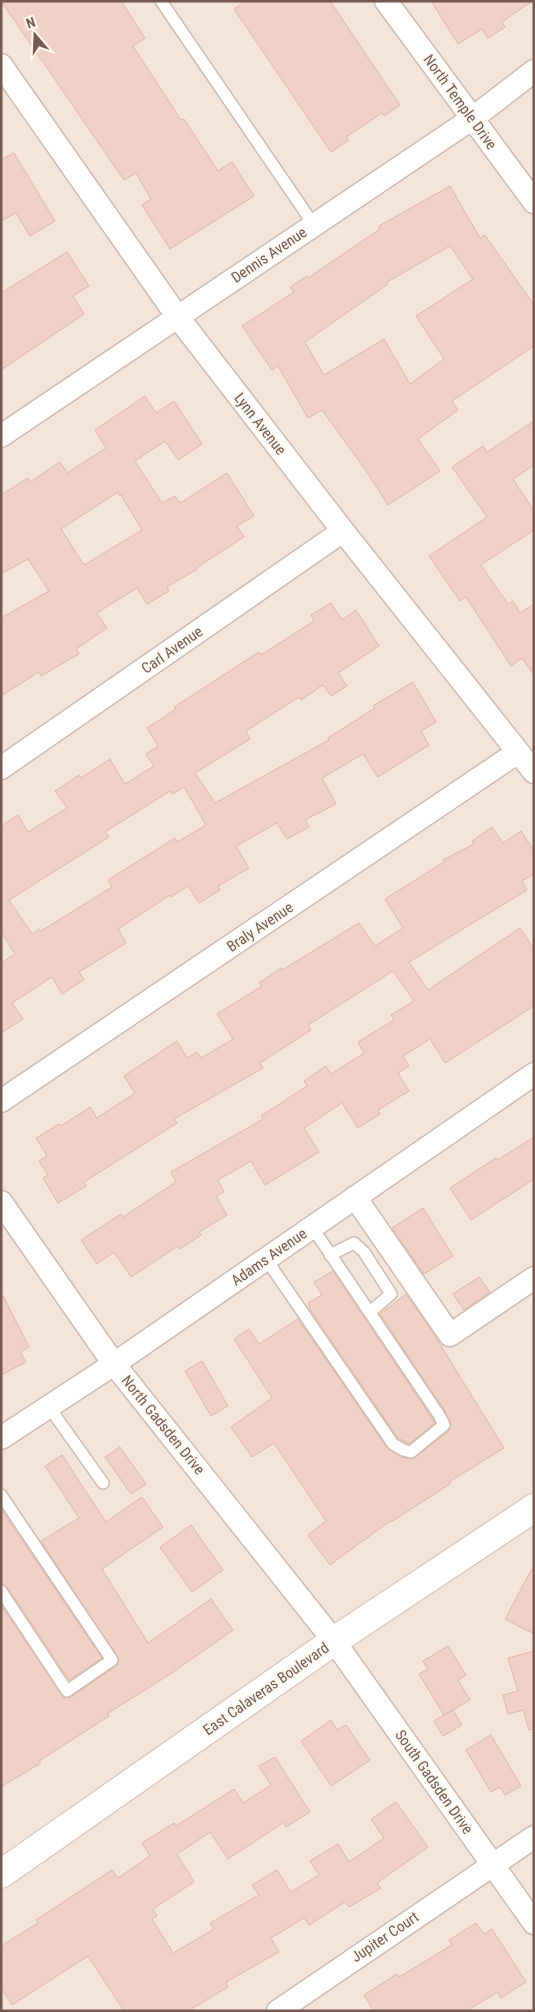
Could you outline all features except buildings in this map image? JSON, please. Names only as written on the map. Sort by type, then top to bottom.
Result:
[{"type":"main road","name":"East Calaveras Boulevard","points":[[1,1874],[334,1641],[534,1508]]},
{"type":"street","name":"North Temple Drive","points":[[386,1],[534,202]]},
{"type":"street","name":"Lynn Avenue","points":[[1,65],[9,92],[177,316],[343,531],[534,772]]},
{"type":"street","name":"Dennis Avenue","points":[[1,436],[473,118],[534,71]]},
{"type":"street","name":"Carl Avenue","points":[[1,768],[343,531]]},
{"type":"street","name":"Braly Avenue","points":[[1,1101],[518,752]]},
{"type":"street","name":"Adams Avenue","points":[[1,1438],[114,1364],[534,1074]]},
{"type":"street","points":[[355,1197],[450,1335],[534,1278]]},
{"type":"street","name":"North Gadsden Drive","points":[[1,1202],[114,1364],[334,1641]]},
{"type":"street","name":"South Gadsden Drive","points":[[334,1641],[534,1923]]},
{"type":"street","name":"Jupiter Court","points":[[278,2011],[534,1837]]},
{"type":"lane","points":[[161,1],[314,225]]},
{"type":"lane","points":[[266,1259],[393,1444],[411,1452],[444,1425],[312,1227]]},
{"type":"lane","points":[[330,1255],[354,1243],[364,1252],[391,1294],[370,1312]]},
{"type":"lane","points":[[49,1407],[103,1483]]},
{"type":"lane","points":[[1,1495],[112,1660],[66,1691],[1,1591]]},
{"type":"shaded area","points":[[1,1],[534,1],[534,2011],[1,2011]]}]
